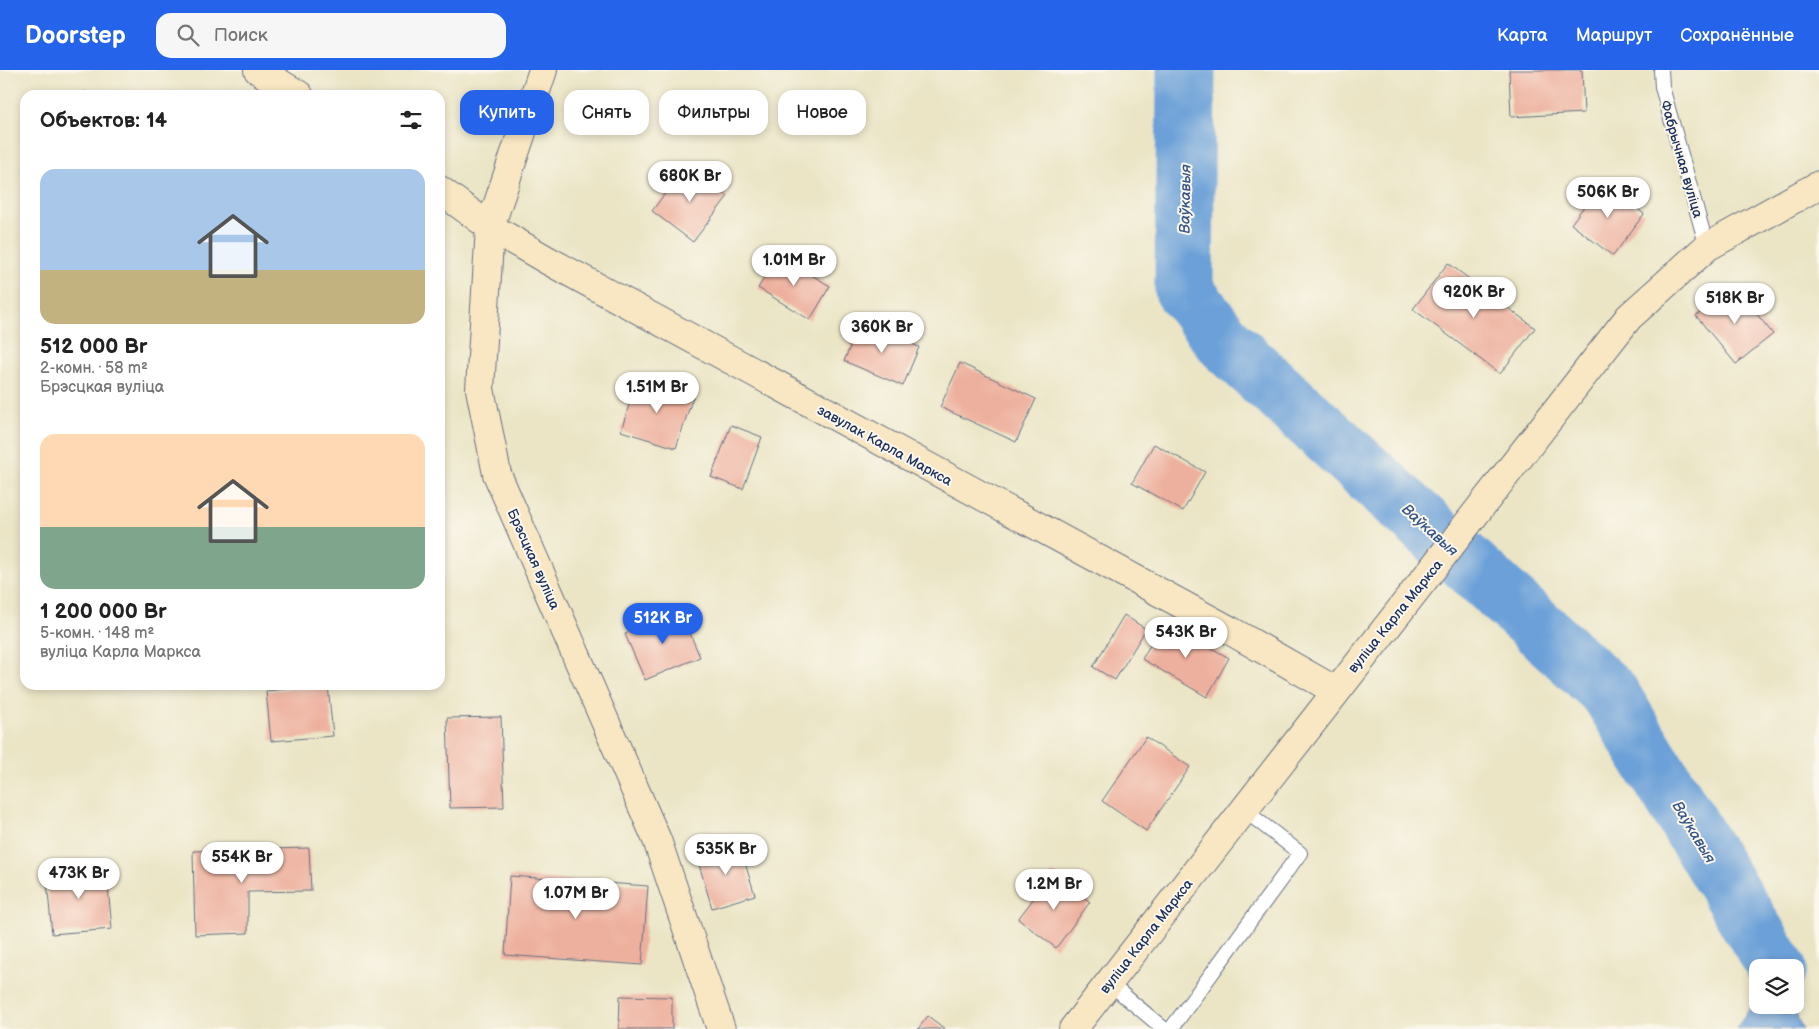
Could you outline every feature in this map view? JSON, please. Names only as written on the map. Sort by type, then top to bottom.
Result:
[{"type":"street","points":[[258,70],[291,90]]},
{"type":"street","name":"Брэсцкая вуліца","points":[[543,70],[490,227],[480,389],[497,474],[657,840],[721,1029]]},
{"type":"street","name":"вуліца Карла Маркса","points":[[1073,1029],[1629,317],[1707,247],[1819,185]]},
{"type":"street","name":"завулак Карла Маркса","points":[[445,194],[490,227],[547,260],[1245,639],[1336,691]]},
{"type":"lane","name":"Фабрычная вуліца","points":[[1662,70],[1662,87],[1707,247]]},
{"type":"lane","points":[[1171,1029],[1300,853],[1244,810]]},
{"type":"lane","points":[[1109,983],[1164,1029]]},
{"type":"water","points":[[1749,1010],[1749,1014],[1796,1014],[1802,1029],[1736,1029]]},
{"type":"building","points":[[1509,70],[1582,70],[1584,113],[1511,117]]},
{"type":"building","points":[[686,165],[728,196],[693,242],[652,211]]},
{"type":"building","points":[[1602,182],[1644,214],[1613,256],[1571,224]]},
{"type":"building","points":[[778,255],[830,286],[810,320],[758,288]]},
{"type":"building","points":[[1448,263],[1535,328],[1500,374],[1413,309]]},
{"type":"building","points":[[1734,286],[1773,334],[1736,364],[1696,316]]},
{"type":"building","points":[[861,322],[919,347],[903,386],[844,361]]},
{"type":"building","points":[[960,363],[1036,399],[1016,442],[940,407]]},
{"type":"building","points":[[637,379],[693,397],[676,448],[621,431]]},
{"type":"building","points":[[731,425],[762,437],[743,489],[711,477]]},
{"type":"building","points":[[1154,444],[1205,472],[1183,511],[1132,483]]},
{"type":"building","points":[[680,610],[700,657],[645,680],[625,634]]},
{"type":"building","points":[[1124,615],[1146,629],[1115,680],[1093,667]]},
{"type":"building","points":[[1164,621],[1229,658],[1207,697],[1142,659]]},
{"type":"building","points":[[328,690],[333,736],[271,741],[266,691]]},
{"type":"building","points":[[501,717],[504,807],[450,808],[447,718]]},
{"type":"building","points":[[1146,737],[1190,767],[1146,831],[1102,801]]},
{"type":"building","points":[[739,844],[755,895],[712,908],[697,858]]},
{"type":"building","points":[[309,848],[311,891],[248,892],[248,933],[195,935],[193,851]]},
{"type":"building","points":[[106,866],[112,929],[52,934],[46,871]]},
{"type":"building","points":[[1053,873],[1090,902],[1056,948],[1018,919]]},
{"type":"building","points":[[510,876],[648,886],[642,965],[505,955]]},
{"type":"building","points":[[620,996],[672,997],[672,1029],[619,1029]]},
{"type":"building","points":[[928,1016],[945,1029],[918,1029]]},
{"type":"waterway","name":"Ваўкавыя","points":[[1186,70],[1184,290],[1226,344],[1609,692],[1772,959]]}]
